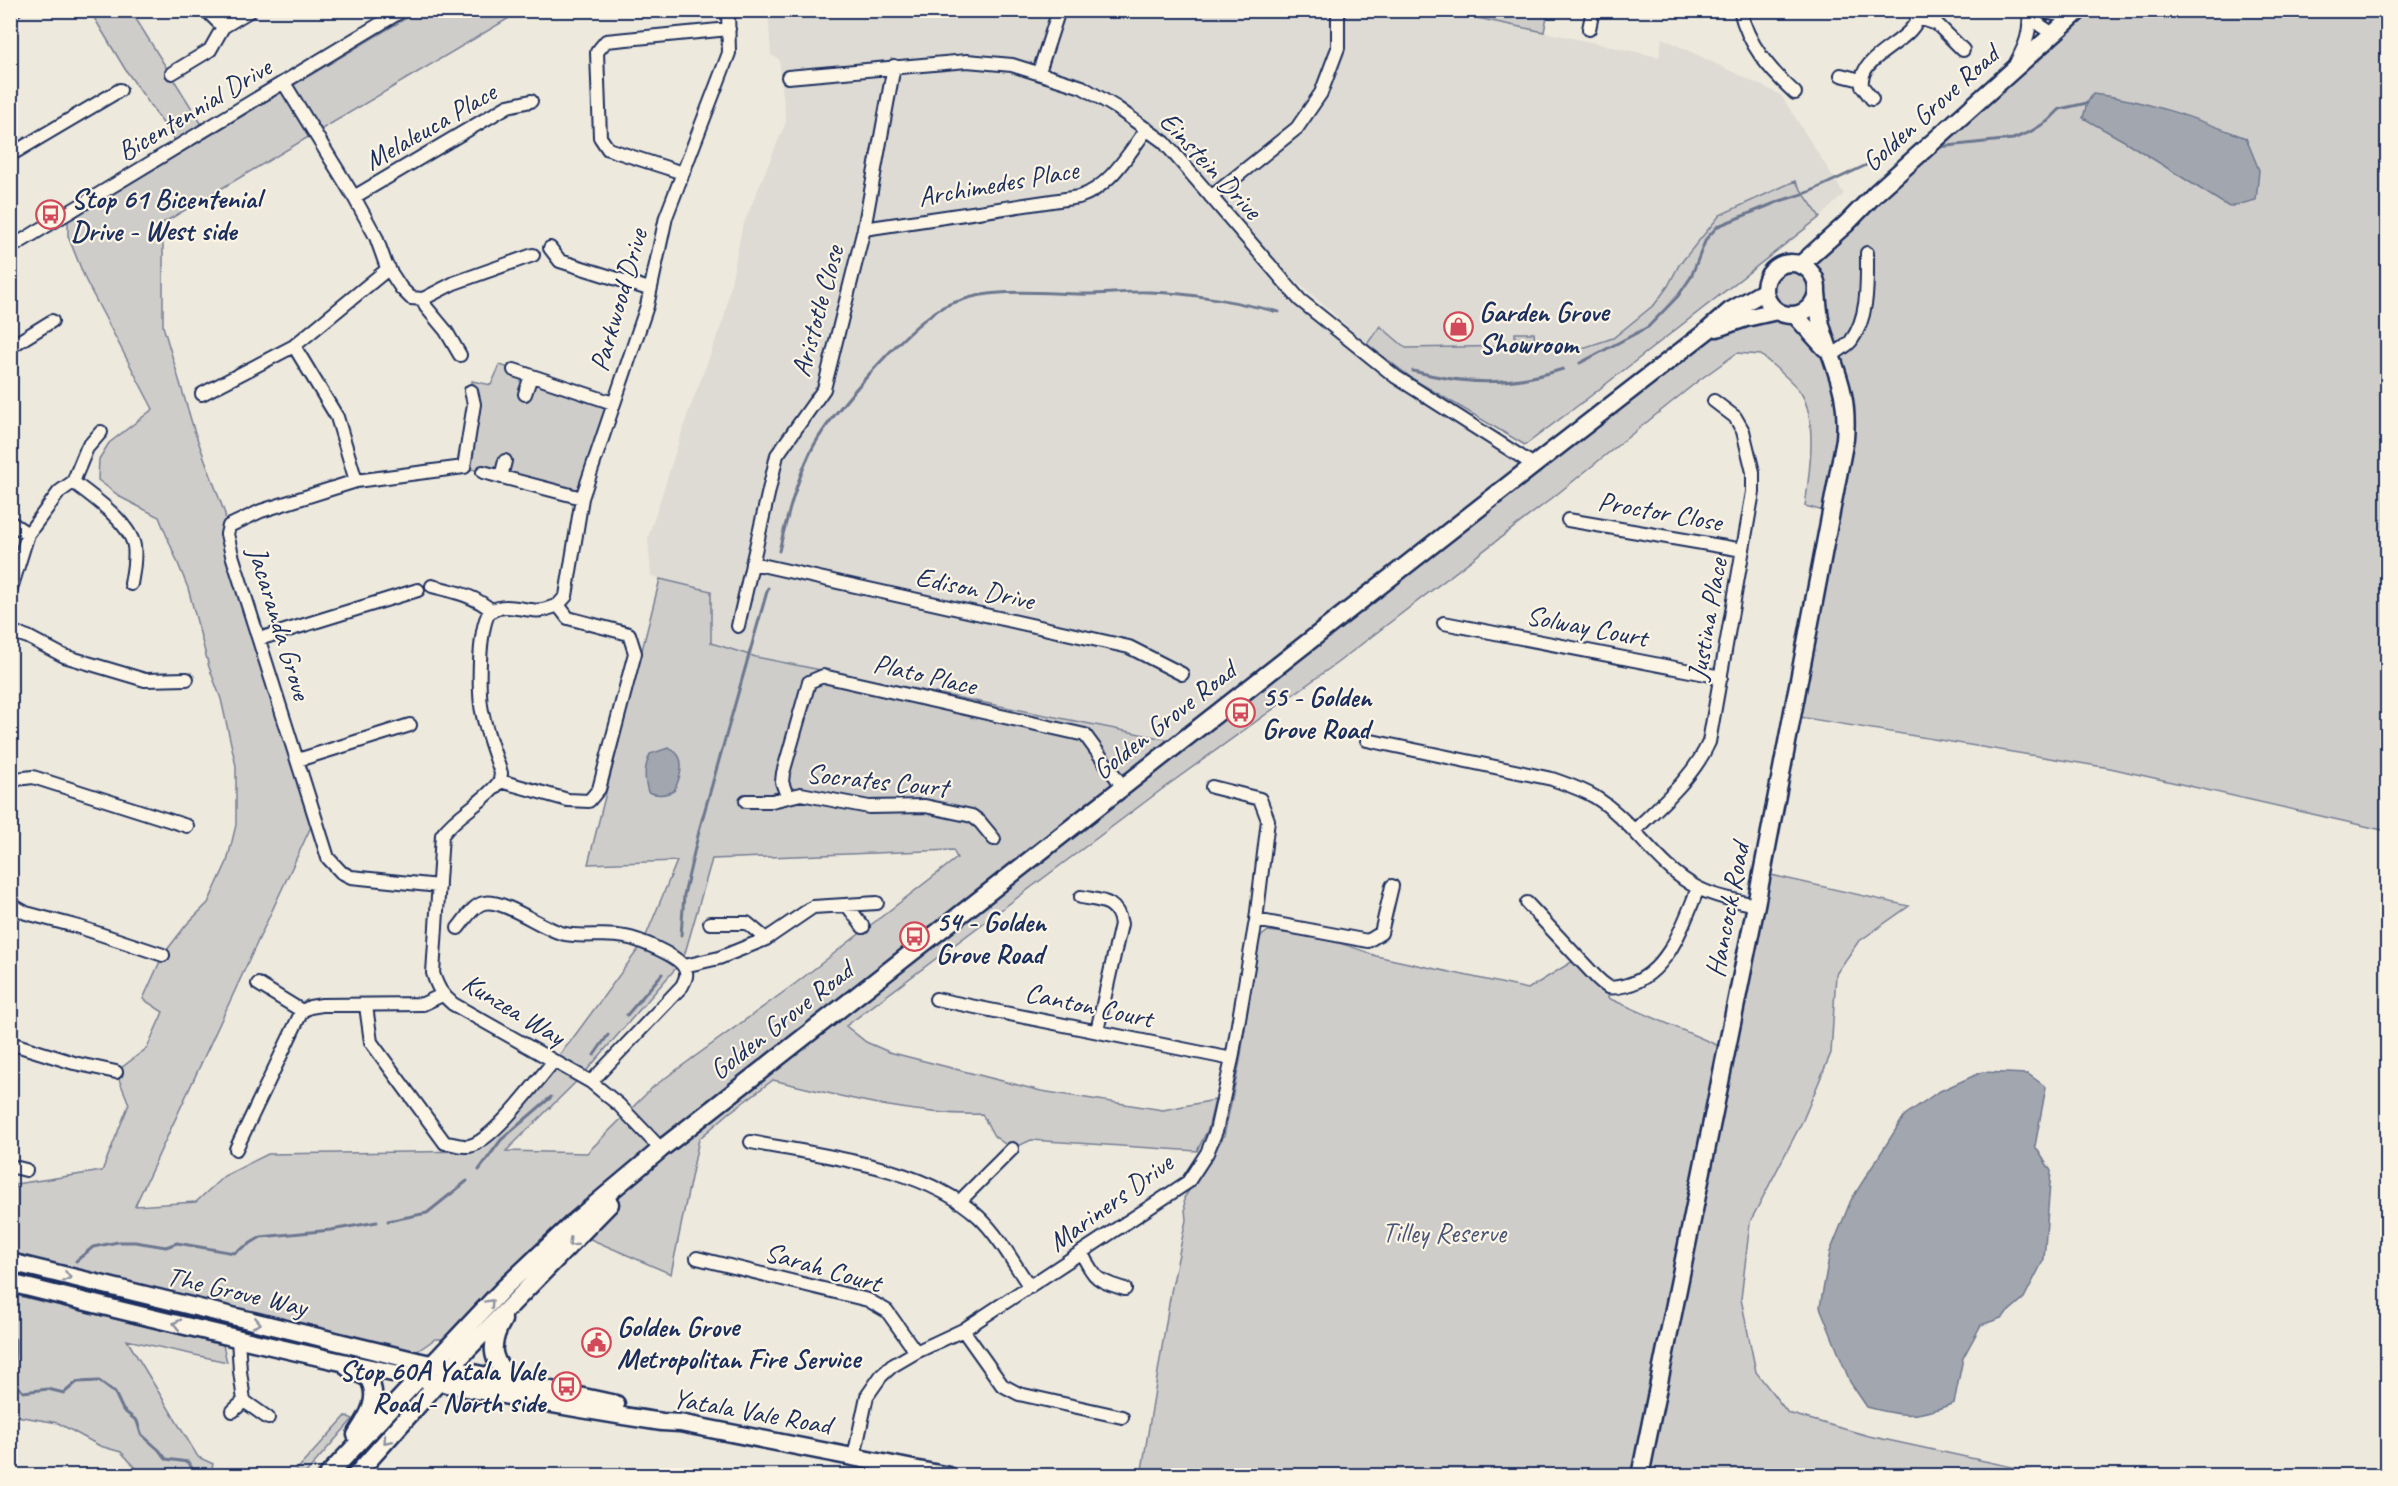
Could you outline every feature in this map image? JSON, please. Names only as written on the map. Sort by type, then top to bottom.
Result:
[{"type":"main road","name":"Golden Grove Road","points":[[1800,265],[1846,224],[1876,193],[2080,11]]},
{"type":"main road","name":"Golden Grove Road","points":[[1816,286],[1821,261],[1846,224]]},
{"type":"main road","points":[[1783,264],[1800,265],[1812,274],[1816,286],[1810,307],[1796,315],[1777,311],[1767,298],[1766,282],[1776,268],[1783,264]]},
{"type":"main road","name":"Hancock Road","points":[[1640,1476],[1756,905],[1845,439],[1847,416],[1845,396],[1840,374],[1821,322],[1816,286]]},
{"type":"main road","name":"Golden Grove Road","points":[[330,1473],[504,1288],[574,1222],[658,1152],[1707,332],[1730,311],[1765,291]]},
{"type":"main road","name":"Golden Grove Road","points":[[1707,332],[1746,318],[1777,311]]},
{"type":"main road","name":"Hancock Road","points":[[1796,315],[1832,355]]},
{"type":"main road","name":"Golden Grove Road","points":[[355,1476],[451,1368],[658,1152]]},
{"type":"main road","name":"The Grove Way","points":[[10,1262],[184,1306],[451,1368]]},
{"type":"main road","name":"The Grove Way","points":[[10,1283],[238,1338],[439,1382]]},
{"type":"main road","points":[[511,1307],[494,1337],[494,1357],[508,1375],[528,1385]]},
{"type":"main road","points":[[275,1346],[349,1368],[365,1376],[371,1382],[373,1398],[368,1414],[330,1473]]},
{"type":"main road","points":[[451,1368],[659,1414],[680,1423]]},
{"type":"main road","name":"Yatala Vale Road","points":[[439,1382],[512,1398],[653,1421],[680,1423],[949,1476]]},
{"type":"main road","points":[[419,1405],[441,1395],[512,1398]]},
{"type":"street","points":[[10,13],[15,10]]},
{"type":"street","points":[[206,10],[223,27]]},
{"type":"street","points":[[172,73],[210,50],[223,27],[251,10]]},
{"type":"street","name":"Bicentennial Drive","points":[[10,248],[403,10]]},
{"type":"street","name":"Parkwood Drive","points":[[558,605],[566,597],[582,498],[647,306],[666,217],[729,53],[728,10]]},
{"type":"street","points":[[1039,72],[1059,10]]},
{"type":"street","points":[[1211,197],[1297,128],[1321,93],[1338,48],[1338,10]]},
{"type":"street","points":[[1589,29],[1593,10]]},
{"type":"street","points":[[1740,10],[1749,36],[1771,70],[1795,93]]},
{"type":"street","points":[[2034,11],[2054,14],[2080,11]]},
{"type":"street","points":[[2034,11],[2041,26],[2053,34]]},
{"type":"street","points":[[2013,69],[2026,44],[2034,11]]},
{"type":"street","points":[[1872,99],[1862,86],[1861,80],[1864,73],[1882,52],[1910,32],[1919,14],[1937,24],[1963,50]]},
{"type":"street","points":[[683,174],[608,149],[600,137],[597,52],[606,41],[729,29]]},
{"type":"street","name":"Einstein Drive","points":[[788,77],[967,61],[1012,65],[1082,87],[1148,129],[1164,142],[1300,300],[1396,377],[1534,465]]},
{"type":"street","name":"Aristotle Close","points":[[738,626],[777,455],[824,389],[864,229],[894,66]]},
{"type":"street","points":[[1841,75],[1861,80]]},
{"type":"street","points":[[284,83],[354,197],[376,237],[389,268],[401,288],[411,298],[423,299],[454,283],[533,255]]},
{"type":"street","points":[[10,155],[120,90]]},
{"type":"street","name":"Melaleuca Place","points":[[354,197],[508,106],[531,101]]},
{"type":"street","name":"Archimedes Place","points":[[864,229],[1079,197],[1094,192],[1114,173],[1148,129]]},
{"type":"street","points":[[550,248],[556,262],[649,289]]},
{"type":"street","points":[[1832,355],[1850,344],[1859,328],[1867,281],[1867,253]]},
{"type":"street","points":[[201,394],[294,346],[389,268]]},
{"type":"street","points":[[423,299],[426,307],[446,331],[460,355]]},
{"type":"street","points":[[10,347],[52,321]]},
{"type":"street","points":[[294,346],[337,417],[356,482]]},
{"type":"street","points":[[514,370],[613,403]]},
{"type":"street","points":[[525,394],[531,376]]},
{"type":"street","name":"Jacaranda Grove","points":[[439,886],[351,877],[327,858],[227,534],[229,526],[261,512],[356,482],[464,467],[474,404],[471,391]]},
{"type":"street","name":"Justina Place","points":[[1634,831],[1693,770],[1702,757],[1708,742],[1721,677],[1753,492],[1753,472],[1743,431],[1735,417],[1714,401]]},
{"type":"street","points":[[10,592],[28,534],[59,492],[74,482],[87,448],[101,432]]},
{"type":"street","points":[[501,477],[505,461]]},
{"type":"street","points":[[483,472],[582,498]]},
{"type":"street","points":[[74,482],[93,497],[131,535],[135,557],[131,584]]},
{"type":"street","name":"Proctor Close","points":[[1569,520],[1743,550]]},
{"type":"street","points":[[10,522],[28,534]]},
{"type":"street","name":"Edison Drive","points":[[752,563],[1129,647],[1182,674]]},
{"type":"street","points":[[432,586],[469,595],[492,611]]},
{"type":"street","points":[[259,639],[418,590]]},
{"type":"street","points":[[558,605],[568,618],[629,634],[635,653],[600,789],[589,801],[568,800],[500,781],[501,773],[481,709],[482,638],[486,617],[492,611],[506,607],[533,611],[558,605]]},
{"type":"street","name":"Solway Court","points":[[1443,623],[1721,677]]},
{"type":"street","points":[[10,631],[28,637],[64,656],[145,680],[187,679]]},
{"type":"street","name":"Plato Place","points":[[787,796],[782,782],[783,773],[803,698],[809,682],[823,676],[1080,733],[1088,738],[1123,787]]},
{"type":"street","points":[[298,760],[410,725]]},
{"type":"street","points":[[1367,740],[1552,779],[1594,797],[1634,831],[1669,866],[1698,888],[1734,901],[1756,905]]},
{"type":"street","points":[[10,787],[16,779],[33,777],[187,826]]},
{"type":"street","name":"Kunzea Way","points":[[500,781],[486,796],[451,823],[442,835],[433,973],[442,994],[453,1004],[591,1082],[619,1105],[658,1152]]},
{"type":"street","name":"Mariners Drive","points":[[854,1457],[867,1396],[873,1385],[892,1366],[963,1330],[1082,1254],[1188,1182],[1207,1153],[1216,1131],[1232,1059],[1256,920],[1268,820],[1260,799],[1212,787]]},
{"type":"street","name":"Socrates Court","points":[[746,801],[772,801],[801,794],[869,807],[929,806],[972,816],[994,839]]},
{"type":"street","points":[[1256,920],[1368,941],[1381,933],[1392,886]]},
{"type":"street","points":[[1527,903],[1598,978],[1609,987],[1616,987],[1640,979],[1662,960],[1682,928],[1698,888]]},
{"type":"street","points":[[1082,897],[1112,904],[1119,914],[1121,924],[1096,1031]]},
{"type":"street","points":[[458,928],[474,908],[487,902],[518,913],[557,932],[576,937],[610,935],[626,937],[673,957],[684,966],[686,977],[682,986],[591,1082]]},
{"type":"street","points":[[684,966],[719,958],[766,939],[813,907],[877,903]]},
{"type":"street","points":[[10,904],[26,913],[79,927],[163,955]]},
{"type":"street","points":[[847,905],[863,927]]},
{"type":"street","points":[[710,923],[747,923],[766,939]]},
{"type":"street","points":[[258,984],[302,1011]]},
{"type":"street","points":[[236,1149],[302,1011],[322,1005],[423,1004],[442,994]]},
{"type":"street","name":"Canton Court","points":[[936,999],[1232,1059]]},
{"type":"street","points":[[366,1006],[371,1042],[445,1143],[469,1146],[483,1139],[500,1124],[553,1062]]},
{"type":"street","points":[[10,1043],[74,1063],[116,1072]]},
{"type":"street","points":[[751,1142],[886,1169],[927,1184],[979,1216],[1030,1287]]},
{"type":"street","points":[[959,1202],[1012,1149]]},
{"type":"street","points":[[10,1166],[26,1170]]},
{"type":"street","points":[[1082,1254],[1094,1277],[1104,1283],[1125,1289]]},
{"type":"street","name":"Sarah Court","points":[[697,1258],[868,1300],[887,1311],[916,1352]]},
{"type":"street","points":[[963,1330],[1002,1385],[1018,1394],[1122,1417]]},
{"type":"street","points":[[238,1338],[244,1401],[268,1418]]},
{"type":"street","points":[[233,1411],[244,1401]]},
{"type":"shaded area","points":[[1444,10],[1659,57],[1662,38],[1781,95],[1844,194],[1820,217],[1525,445],[1409,376],[1367,344],[1289,274],[1284,281],[1375,360],[1534,465],[1180,742],[756,657],[711,643],[711,591],[651,576],[648,538],[687,416],[724,318],[742,228],[786,122],[779,59],[771,55],[768,11]]},
{"type":"shaded area","points":[[2093,94],[2152,106],[2190,117],[2246,138],[2259,170],[2256,200],[2229,207],[2126,142],[2083,118],[2087,103]]},
{"type":"shaded area","points":[[668,748],[674,751],[681,761],[679,779],[674,791],[661,795],[648,792],[645,773],[650,754]]},
{"type":"shaded area","points":[[1982,1072],[2028,1074],[2046,1087],[2035,1146],[2051,1171],[2044,1259],[2024,1298],[2001,1318],[1981,1325],[1963,1358],[1954,1403],[1930,1411],[1911,1414],[1891,1413],[1867,1407],[1850,1382],[1820,1307],[1830,1252],[1851,1200],[1905,1115],[1938,1092]]},
{"type":"green space","points":[[90,11],[131,11],[201,123],[176,142],[125,69]]},
{"type":"green space","points":[[418,11],[521,11],[163,223],[163,326],[194,430],[225,514],[227,534],[315,818],[135,1206],[196,1202],[224,1176],[268,1154],[478,1151],[570,1042],[643,943],[677,861],[588,864],[660,579],[711,591],[711,643],[756,657],[1180,742],[1808,254],[1876,193],[2093,11],[2387,11],[2387,831],[2110,768],[1793,716],[1831,513],[1805,506],[1811,433],[1806,404],[1801,393],[1761,355],[1737,353],[1337,663],[1165,787],[846,1026],[866,1042],[889,1052],[1041,1091],[1163,1110],[1215,1100],[1208,1129],[1197,1151],[1031,1140],[1012,1149],[994,1136],[982,1114],[929,1112],[903,1108],[773,1080],[699,1139],[671,1274],[581,1235],[647,1164],[457,1339],[435,1339],[409,1357],[11,1262],[11,1205],[16,1184],[102,1171],[129,1104],[116,1072],[147,1048],[163,1012],[143,999],[163,955],[187,924],[208,903],[227,862],[236,825],[236,766],[221,699],[209,667],[188,588],[159,517],[122,498],[98,480],[99,459],[109,443],[153,409],[86,281],[68,236],[68,213],[136,179]],"holes":[[[953,850],[957,858],[796,983],[653,1087],[587,1153],[506,1151],[581,1077],[683,960],[712,859]]]},
{"type":"green space","points":[[1444,11],[1548,11],[1544,32]]},
{"type":"green space","points":[[1795,181],[1820,217],[1525,445],[1413,379],[1367,344],[1380,326],[1406,348],[1515,346],[1515,333],[1534,333],[1535,346],[1559,342],[1583,348],[1613,338],[1655,304],[1679,265],[1720,215]]},
{"type":"green space","points":[[500,365],[613,403],[582,498],[464,467],[474,404],[472,381],[491,385]]},
{"type":"green space","name":"Tilley Reserve","points":[[1762,873],[1909,906],[1858,942],[1836,974],[1831,1053],[1803,1120],[1750,1222],[1741,1299],[1756,1372],[1788,1413],[1869,1436],[2049,1475],[1141,1476],[1171,1292],[1186,1220],[1184,1198],[1224,1136],[1240,1061],[1259,938],[1268,931],[1309,937],[1350,946],[1376,956],[1528,989],[1578,958],[1609,987],[1608,998],[1726,1049]]},
{"type":"green space","points":[[11,1294],[223,1345],[227,1362],[127,1340],[198,1457],[213,1464],[210,1475],[139,1475],[136,1468],[121,1452],[100,1446],[58,1423],[11,1415]]},
{"type":"green space","points":[[346,1416],[353,1419],[304,1475],[292,1475]]},
{"type":"waterway","points":[[1938,147],[2013,139],[2048,121],[2060,109],[2087,103]]},
{"type":"waterway","points":[[1580,363],[1648,327],[1678,296],[1691,277],[1706,239],[1718,226],[1809,192],[1873,162]]},
{"type":"waterway","points":[[779,551],[796,487],[820,436],[850,396],[888,354],[924,320],[945,306],[986,294],[1149,292],[1199,296],[1279,312]]},
{"type":"waterway","points":[[1413,371],[1451,379],[1488,382],[1544,375],[1563,369]]},
{"type":"waterway","points":[[681,935],[684,895],[700,827],[768,588]]},
{"type":"waterway","points":[[627,1015],[662,974]]},
{"type":"waterway","points":[[594,1055],[608,1035]]},
{"type":"waterway","points":[[479,1170],[501,1140],[551,1097]]},
{"type":"waterway","points":[[388,1221],[427,1213],[467,1181]]},
{"type":"waterway","points":[[76,1261],[93,1247],[118,1242],[166,1247],[177,1243],[234,1253],[261,1237],[331,1230],[377,1222]]},
{"type":"waterway","points":[[10,1336],[15,1339],[16,1381],[23,1392],[48,1389],[64,1393],[77,1382],[99,1381],[115,1393],[123,1410],[137,1421],[141,1434],[166,1459],[188,1462],[197,1476]]},
{"type":"place","name":"Stop 61 Bicentenial Drive - West side","points":[[50,214]]},
{"type":"place","name":"Garden Grove Showroom","points":[[1458,327]]},
{"type":"place","name":"55 - Golden Grove Road","points":[[1241,712]]},
{"type":"place","name":"54 - Golden Grove Road","points":[[915,937]]},
{"type":"place","name":"Golden Grove Metropolitan Fire Service","points":[[596,1342]]},
{"type":"place","name":"Stop 60A Yatala Vale Road - North side","points":[[566,1386]]}]
